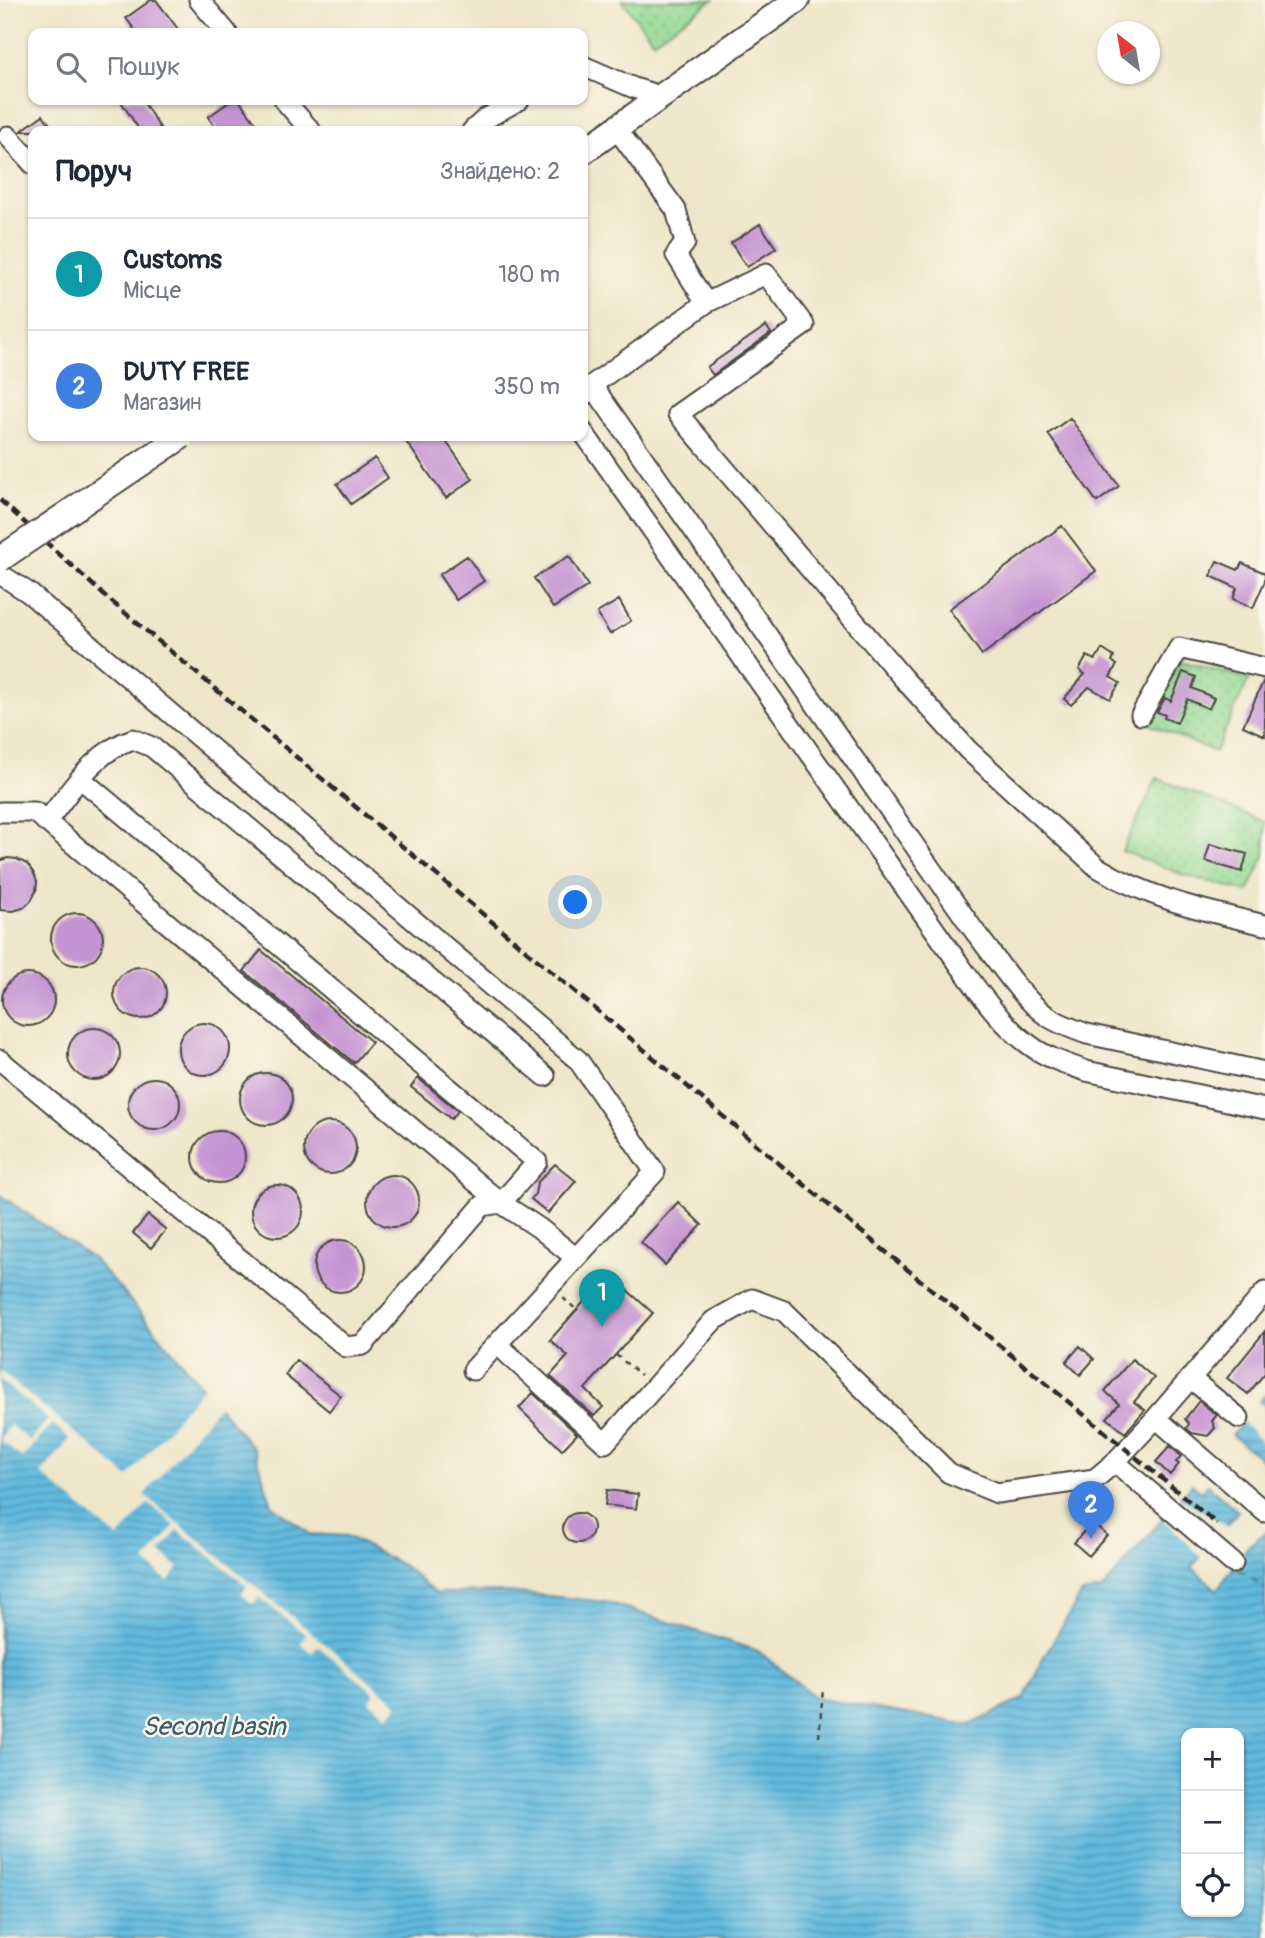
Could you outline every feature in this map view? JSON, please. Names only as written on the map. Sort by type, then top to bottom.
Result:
[{"type":"main road","points":[[588,149],[797,0]]},
{"type":"main road","points":[[0,559],[175,441]]},
{"type":"street","points":[[199,0],[223,28]]},
{"type":"street","points":[[588,68],[660,96]]},
{"type":"street","points":[[288,105],[307,126]]},
{"type":"street","points":[[478,126],[510,105]]},
{"type":"street","points":[[617,129],[676,210],[685,243],[676,255],[706,303]]},
{"type":"street","points":[[8,136],[28,158]]},
{"type":"street","points":[[1265,925],[1185,906],[1147,893],[1121,883],[1097,867],[968,750],[902,677],[678,414],[804,325],[766,274],[706,303],[588,391],[975,932],[1029,1000],[1046,1015],[1087,1034],[1265,1072]]},
{"type":"street","points":[[588,439],[949,950],[1009,1027],[1031,1047],[1086,1071],[1265,1109]]},
{"type":"street","points":[[0,574],[29,593],[578,1060],[655,1172],[473,1370]]},
{"type":"street","points":[[1140,715],[1180,648],[1265,668]]},
{"type":"street","points":[[46,822],[99,758],[117,744],[133,739],[152,747],[545,1076]]},
{"type":"street","points":[[0,1060],[346,1347],[363,1345],[482,1206],[501,1203],[537,1162],[81,779]]},
{"type":"street","points":[[0,812],[35,812],[501,1203],[539,1228],[576,1258]]},
{"type":"street","points":[[497,1344],[605,1443],[713,1321],[752,1299],[784,1311],[949,1473],[997,1493],[1095,1479],[1115,1462],[1156,1418],[1265,1292]]},
{"type":"street","points":[[1190,1378],[1239,1418]]},
{"type":"street","points":[[1156,1418],[1265,1512]]},
{"type":"street","points":[[1115,1462],[1233,1563]]},
{"type":"path","points":[[616,1355],[656,1387]]},
{"type":"path","points":[[819,1737],[822,1688]]},
{"type":"green space","points":[[622,0],[713,0],[653,41]]},
{"type":"green space","points":[[1181,660],[1249,679],[1215,752],[1146,723]]},
{"type":"green space","points":[[1157,778],[1265,822],[1265,855],[1248,892],[1183,875],[1122,851]]},
{"type":"water","name":"Second basin","points":[[0,1195],[93,1259],[254,1449],[272,1505],[310,1534],[347,1536],[404,1566],[435,1593],[510,1592],[607,1602],[758,1651],[816,1698],[970,1725],[1024,1698],[1044,1656],[1082,1593],[1102,1590],[1192,1484],[1202,1492],[1208,1485],[1238,1511],[1192,1567],[1217,1590],[1249,1545],[1265,1533],[1265,1938],[0,1938]]},
{"type":"water","points":[[1265,1395],[1265,1462],[1232,1435]]},
{"type":"pier","points":[[0,1371],[128,1477],[204,1386],[220,1404],[144,1495],[398,1704],[388,1716],[369,1701],[375,1693],[318,1646],[312,1653],[300,1643],[306,1635],[259,1597],[253,1604],[241,1594],[247,1586],[178,1530],[160,1552],[179,1568],[168,1581],[145,1562],[175,1525],[148,1503],[118,1538],[41,1474],[70,1439],[52,1423],[22,1458],[0,1440],[10,1425],[30,1441],[48,1419],[0,1380]]},
{"type":"pier","points":[[1256,1401],[1265,1407],[1265,1446],[1240,1419]]},
{"type":"pier","points":[[1177,1496],[1229,1527],[1203,1559],[1161,1516]]},
{"type":"building","points":[[151,0],[156,0],[177,28],[133,28],[126,18]]},
{"type":"building","points":[[123,105],[145,105],[159,126],[137,126]]},
{"type":"building","points":[[225,105],[243,105],[258,126],[214,126],[208,117]]},
{"type":"building","points":[[43,115],[51,126],[28,126],[28,131],[21,131]]},
{"type":"building","points":[[760,224],[776,248],[747,267],[731,243]]},
{"type":"building","points":[[766,326],[771,333],[713,375],[707,367]]},
{"type":"building","points":[[1070,418],[1119,486],[1097,502],[1048,434]]},
{"type":"building","points":[[406,441],[446,441],[473,479],[446,498]]},
{"type":"building","points":[[375,458],[388,478],[351,504],[337,484]]},
{"type":"building","points":[[1062,526],[1096,571],[982,655],[949,609]]},
{"type":"building","points":[[467,556],[484,581],[456,600],[439,575]]},
{"type":"building","points":[[569,556],[588,586],[553,608],[534,578]]},
{"type":"building","points":[[1217,561],[1238,570],[1242,563],[1265,573],[1265,581],[1253,608],[1233,599],[1237,588],[1211,576]]},
{"type":"building","points":[[619,600],[631,621],[610,634],[597,613]]},
{"type":"building","points":[[1102,649],[1114,657],[1112,661],[1117,665],[1110,677],[1120,683],[1110,699],[1089,687],[1071,705],[1064,699],[1085,674],[1079,670],[1087,656],[1095,660]]},
{"type":"building","points":[[1183,672],[1196,677],[1192,688],[1214,698],[1209,709],[1187,699],[1177,723],[1157,712],[1165,698],[1171,701]]},
{"type":"building","points":[[1265,680],[1265,736],[1243,726]]},
{"type":"building","points":[[1210,844],[1247,854],[1242,872],[1205,861]]},
{"type":"building","points":[[7,858],[27,864],[37,882],[31,901],[23,908],[13,911],[0,910],[0,861]]},
{"type":"building","points":[[77,913],[96,920],[103,939],[96,958],[77,965],[58,958],[51,939],[58,920]]},
{"type":"building","points":[[261,950],[372,1042],[354,1063],[244,971]]},
{"type":"building","points":[[140,967],[159,974],[166,993],[159,1012],[140,1019],[121,1012],[114,993],[121,974]]},
{"type":"building","points":[[28,974],[47,981],[54,1000],[47,1019],[28,1026],[9,1019],[2,1000],[9,981]]},
{"type":"building","points":[[204,1023],[223,1030],[230,1049],[223,1068],[204,1075],[185,1068],[178,1049],[185,1030]]},
{"type":"building","points":[[94,1028],[113,1035],[120,1054],[113,1073],[94,1080],[75,1073],[68,1054],[75,1035]]},
{"type":"building","points":[[266,1073],[285,1080],[292,1099],[285,1118],[266,1125],[247,1118],[240,1099],[247,1080]]},
{"type":"building","points":[[154,1078],[173,1085],[180,1104],[173,1123],[154,1130],[135,1123],[128,1104],[135,1085]]},
{"type":"building","points":[[418,1078],[458,1111],[451,1119],[411,1087]]},
{"type":"building","points":[[330,1122],[349,1129],[356,1148],[349,1167],[330,1174],[311,1167],[304,1148],[311,1129]]},
{"type":"building","points":[[219,1131],[238,1138],[245,1157],[238,1176],[219,1183],[200,1176],[193,1157],[200,1138]]},
{"type":"building","points":[[555,1164],[576,1181],[548,1213],[531,1199],[537,1183]]},
{"type":"building","points":[[393,1175],[412,1182],[419,1201],[412,1220],[393,1227],[374,1220],[367,1201],[374,1182]]},
{"type":"building","points":[[277,1185],[296,1192],[303,1211],[296,1230],[277,1237],[258,1230],[251,1211],[258,1192]]},
{"type":"building","points":[[678,1202],[702,1225],[665,1265],[641,1242]]},
{"type":"building","points":[[148,1215],[166,1230],[151,1248],[133,1233]]},
{"type":"building","points":[[340,1240],[359,1247],[366,1266],[359,1285],[340,1292],[321,1285],[314,1266],[321,1247]]},
{"type":"building","points":[[609,1274],[653,1313],[585,1389],[603,1407],[594,1416],[550,1376],[568,1356],[550,1340]]},
{"type":"building","points":[[1265,1331],[1265,1373],[1248,1394],[1227,1378]]},
{"type":"building","points":[[1080,1346],[1094,1359],[1080,1375],[1066,1362]]},
{"type":"building","points":[[1132,1359],[1154,1378],[1134,1402],[1145,1410],[1125,1433],[1107,1418],[1119,1404],[1105,1391]]},
{"type":"building","points":[[296,1360],[341,1396],[329,1411],[285,1375]]},
{"type":"building","points":[[533,1393],[577,1434],[562,1450],[519,1408]]},
{"type":"building","points":[[1199,1401],[1217,1415],[1212,1421],[1215,1428],[1208,1436],[1192,1433],[1186,1428],[1189,1424],[1185,1419]]},
{"type":"building","points":[[1170,1446],[1181,1456],[1176,1462],[1179,1464],[1170,1475],[1156,1462]]},
{"type":"building","points":[[607,1490],[638,1494],[636,1509],[605,1505]]},
{"type":"building","points":[[578,1513],[589,1517],[593,1528],[589,1539],[578,1543],[567,1539],[563,1528],[567,1517]]},
{"type":"building","points":[[1092,1522],[1107,1535],[1089,1556],[1074,1543]]},
{"type":"ferry route","points":[[1238,1568],[1265,1589]]},
{"type":"railway","points":[[0,500],[105,596],[813,1192],[1217,1524]]},
{"type":"place","name":"Customs","points":[[602,1327]]},
{"type":"place","name":"DUTY FREE","points":[[1091,1539]]}]
